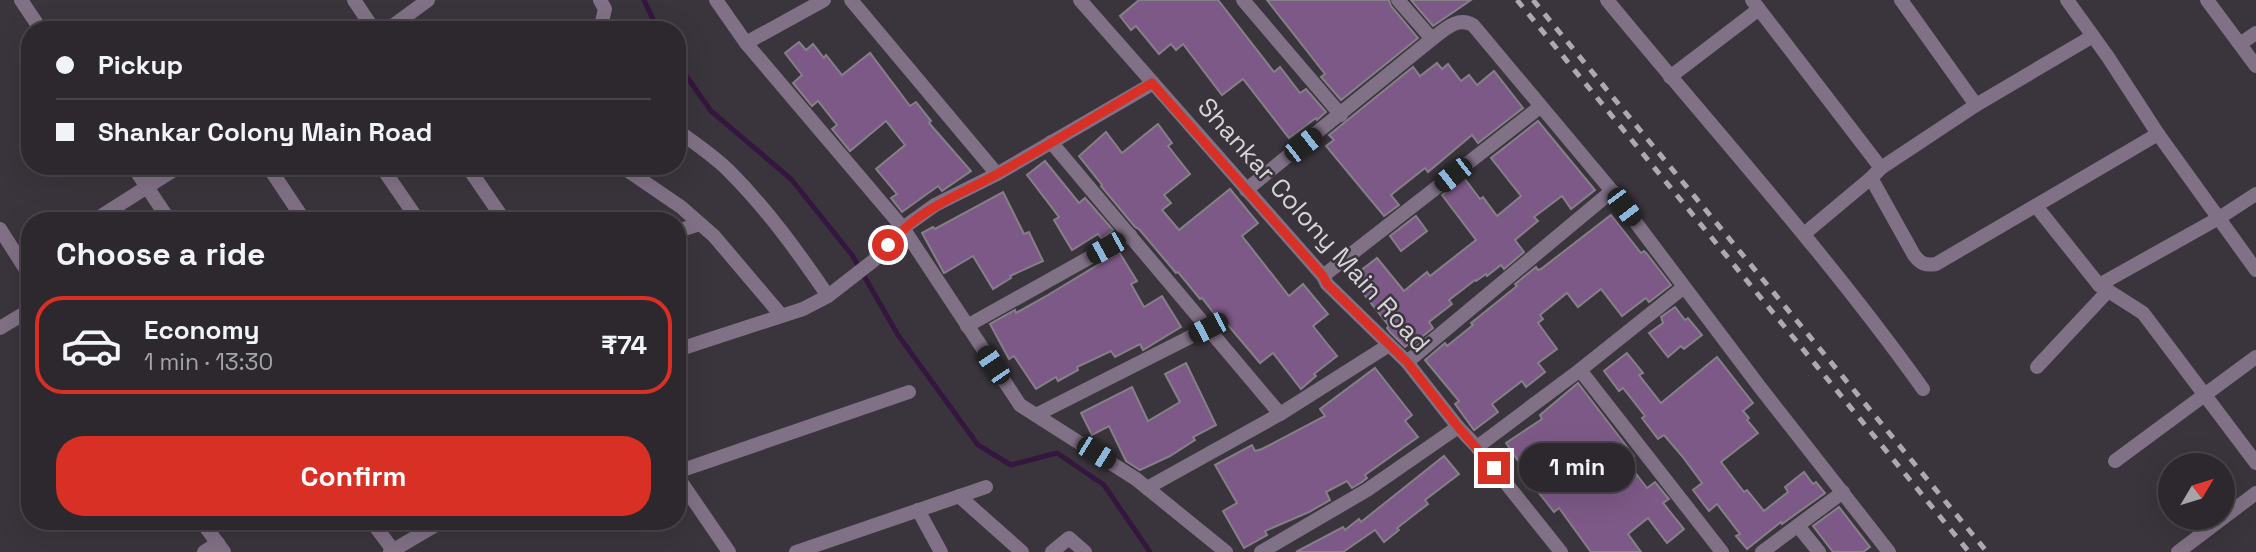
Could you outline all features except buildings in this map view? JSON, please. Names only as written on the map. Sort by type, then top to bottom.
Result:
[{"type":"street","points":[[21,0],[35,21]]},
{"type":"street","points":[[354,0],[368,21]]},
{"type":"street","points":[[399,21],[428,0]]},
{"type":"street","points":[[600,0],[605,9],[602,21]]},
{"type":"street","points":[[716,0],[746,44],[903,228],[1020,405],[1136,479],[1226,552]]},
{"type":"street","points":[[746,44],[824,0]]},
{"type":"street","points":[[851,0],[997,174]]},
{"type":"street","name":"Shankar Colony Main Road","points":[[1080,0],[1245,191],[1323,276],[1327,284],[1407,362],[1562,552]]},
{"type":"street","points":[[1243,0],[1341,115]]},
{"type":"street","points":[[1398,0],[1432,39]]},
{"type":"street","points":[[1607,0],[1804,234],[1867,312],[1923,389]]},
{"type":"street","points":[[1901,0],[1976,105]]},
{"type":"street","points":[[2067,0],[2158,134],[2256,270]]},
{"type":"street","points":[[2207,0],[2256,66]]},
{"type":"street","points":[[1671,77],[1756,4],[1876,173],[1920,262],[1928,266],[1936,264],[2158,134]]},
{"type":"street","points":[[1245,191],[1432,39],[1454,23],[1467,22],[1473,25],[1612,191],[1889,552]]},
{"type":"street","points":[[2240,44],[2256,33]]},
{"type":"street","points":[[1804,234],[1876,173],[1976,105],[2093,36]]},
{"type":"street","points":[[686,347],[803,309],[828,296],[873,261],[903,228],[935,205],[997,174],[1152,83]]},
{"type":"street","points":[[1323,276],[1540,107]]},
{"type":"street","points":[[686,137],[727,169],[755,198],[796,249],[828,296]]},
{"type":"street","points":[[1051,142],[1280,414]]},
{"type":"street","points":[[138,175],[164,212]]},
{"type":"street","points":[[108,212],[166,175]]},
{"type":"street","points":[[274,175],[299,212]]},
{"type":"street","points":[[387,175],[413,212]]},
{"type":"street","points":[[473,175],[499,212]]},
{"type":"street","points":[[634,175],[681,207],[714,236],[782,315]]},
{"type":"street","points":[[1407,362],[1612,191]]},
{"type":"street","points":[[2037,366],[2104,288],[2256,194]]},
{"type":"street","points":[[2036,206],[2104,288],[2143,313],[2256,463]]},
{"type":"street","points":[[686,228],[700,224]]},
{"type":"street","points":[[0,229],[21,259]]},
{"type":"street","points":[[967,326],[1130,235]]},
{"type":"street","points":[[1477,447],[1685,287]]},
{"type":"street","points":[[0,328],[21,315]]},
{"type":"street","points":[[1036,415],[1208,328]]},
{"type":"street","points":[[1147,488],[1280,414],[1389,345]]},
{"type":"street","points":[[2115,461],[2256,357]]},
{"type":"street","points":[[1580,370],[1722,552]]},
{"type":"street","points":[[686,471],[909,392]]},
{"type":"street","points":[[1261,552],[1367,490],[1458,427]]},
{"type":"street","points":[[796,552],[986,487]]},
{"type":"street","points":[[686,488],[729,552]]},
{"type":"street","points":[[1762,552],[1843,492]]},
{"type":"street","points":[[2178,552],[2256,493]]},
{"type":"street","points":[[959,496],[1022,552]]},
{"type":"street","points":[[918,510],[941,552]]},
{"type":"street","points":[[1798,526],[1819,552]]},
{"type":"street","points":[[204,552],[221,548],[208,530]]},
{"type":"street","points":[[378,530],[392,551],[427,530]]},
{"type":"street","points":[[1052,552],[1069,538],[1085,552]]},
{"type":"waterway","points":[[644,0],[654,21]]},
{"type":"waterway","points":[[686,76],[711,111],[791,179],[852,255],[898,335],[978,445],[1011,465],[1057,453],[1104,485],[1150,552]]},
{"type":"railway","points":[[1517,0],[1969,552]]},
{"type":"railway","points":[[1533,0],[1987,552]]},
{"type":"route","points":[[888,245],[903,228],[935,205],[997,174],[1152,83],[1323,276],[1327,284],[1407,362],[1494,468]]}]
